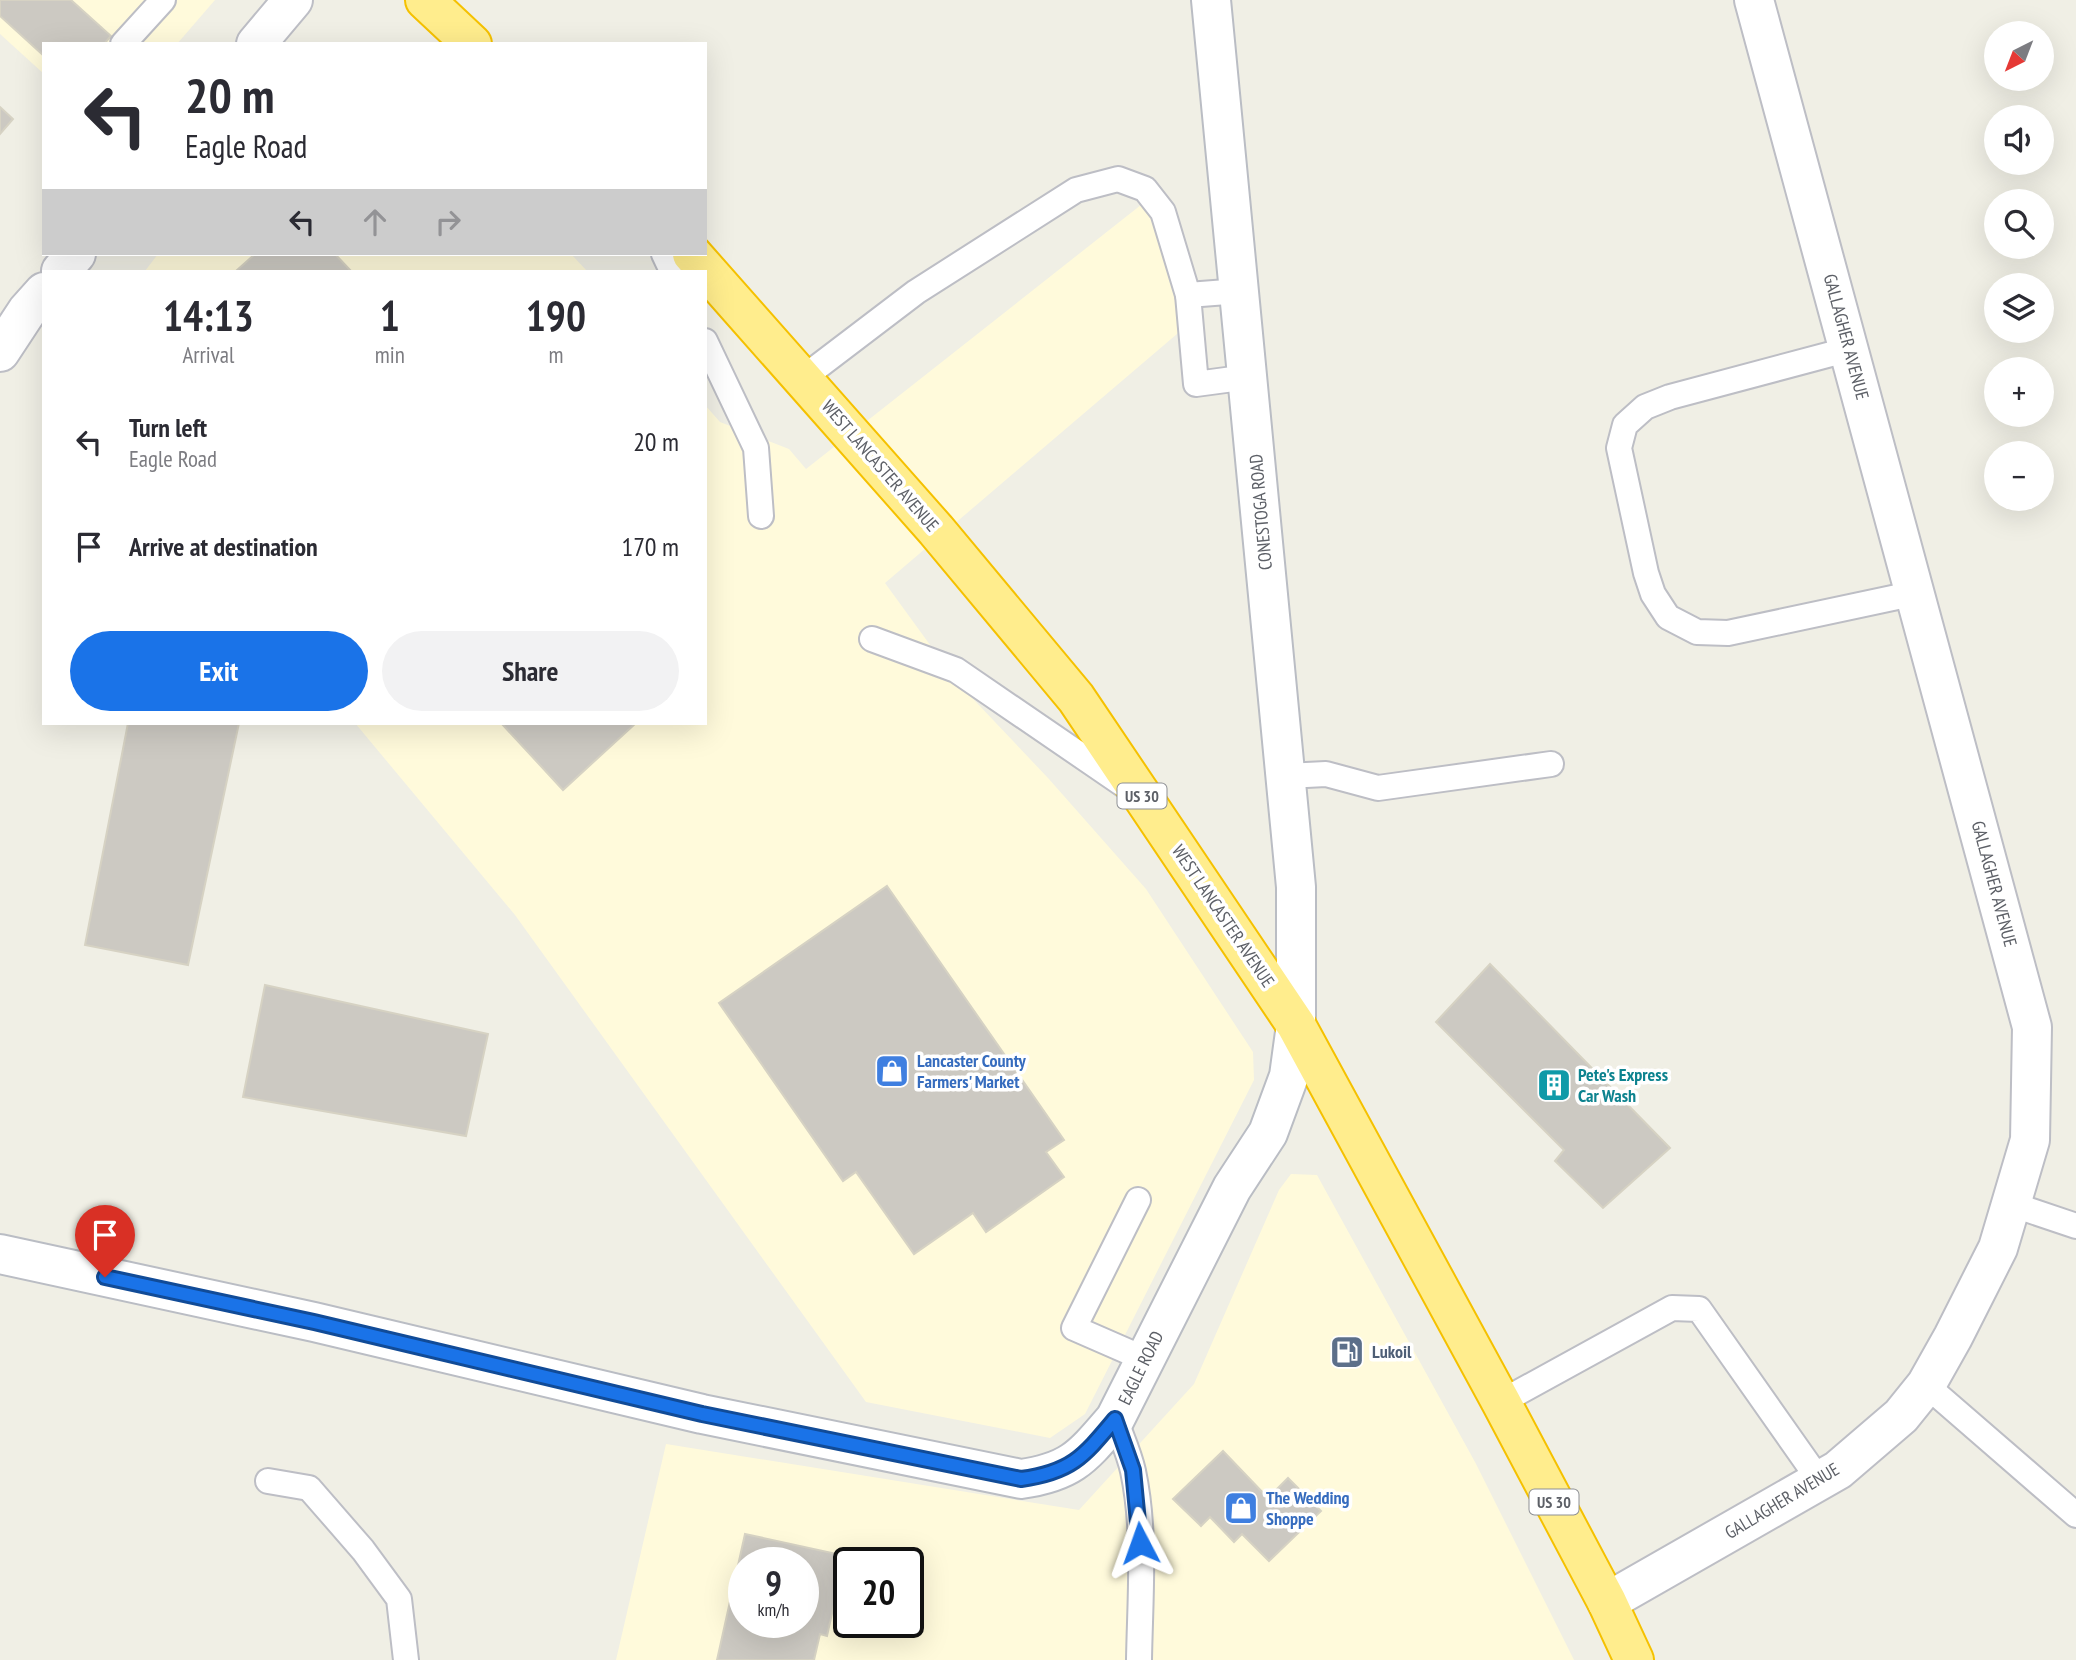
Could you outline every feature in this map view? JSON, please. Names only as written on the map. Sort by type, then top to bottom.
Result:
[{"type":"highway","points":[[425,0],[470,42]]},
{"type":"highway","name":"WEST LANCASTER AVENUE","points":[[694,256],[706,270]]},
{"type":"highway","name":"WEST LANCASTER AVENUE","points":[[707,271],[936,530],[1076,698],[1296,1025],[1501,1402],[1607,1602],[1634,1660]]},
{"type":"street","points":[[258,42],[293,0]]},
{"type":"street","name":"CONESTOGA ROAD","points":[[1211,0],[1296,887],[1296,1025]]},
{"type":"street","name":"GALLAGHER AVENUE","points":[[1607,1602],[1838,1470],[1901,1416],[1926,1385],[1998,1248],[2030,1140],[2032,1027],[1754,0]]},
{"type":"street","points":[[62,270],[74,256]]},
{"type":"street","points":[[0,352],[42,294]]},
{"type":"street","name":"EAGLE ROAD","points":[[0,1254],[314,1322],[702,1414],[1021,1479],[1047,1475],[1070,1466],[1115,1419],[1232,1188],[1268,1133],[1290,1076],[1296,1025]]},
{"type":"lane","points":[[125,42],[163,0]]},
{"type":"lane","points":[[803,378],[916,292],[1076,190],[1118,179],[1145,189],[1163,212],[1188,295],[1196,384],[1248,377]]},
{"type":"lane","points":[[1188,295],[1240,291]]},
{"type":"lane","points":[[707,345],[756,448],[761,516]]},
{"type":"lane","points":[[1850,349],[1670,397],[1645,407],[1625,425],[1619,448],[1646,573],[1653,594],[1668,617],[1697,632],[1728,633],[1916,593]]},
{"type":"lane","points":[[872,639],[956,670],[1144,799]]},
{"type":"lane","points":[[1286,776],[1326,774],[1378,788],[1551,764]]},
{"type":"lane","points":[[1138,1200],[1074,1328],[1145,1359]]},
{"type":"lane","points":[[2011,1203],[2076,1226]]},
{"type":"lane","points":[[1501,1402],[1672,1307],[1699,1309],[1820,1481]]},
{"type":"lane","points":[[1926,1385],[2076,1515]]},
{"type":"lane","points":[[1115,1419],[1133,1470],[1139,1519],[1139,1660]]},
{"type":"lane","points":[[268,1481],[309,1489],[363,1550],[399,1599],[406,1660]]},
{"type":"shaded area","points":[[0,0],[215,0],[179,42],[42,42],[42,72],[0,34]]},
{"type":"shaded area","points":[[1146,201],[1184,328],[885,583],[957,682],[1048,778],[1146,889],[1253,1052],[1254,1080],[1085,1414],[1050,1438],[866,1402],[515,915],[357,725],[707,725],[707,407],[720,422],[789,449],[806,469]]},
{"type":"shaded area","points":[[156,256],[573,256],[586,270],[146,270]]},
{"type":"shaded area","points":[[1291,1174],[1317,1175],[1475,1462],[1574,1660],[616,1660],[666,1444],[1079,1510],[1194,1384],[1279,1190]]},
{"type":"building","points":[[0,0],[71,0],[111,36],[106,42],[42,42],[42,54],[0,16]]},
{"type":"building","points":[[0,107],[13,119],[0,134]]},
{"type":"building","points":[[253,256],[337,256],[350,270],[237,270]]},
{"type":"building","points":[[128,725],[239,725],[188,965],[85,945]]},
{"type":"building","points":[[503,725],[634,725],[563,790]]},
{"type":"building","name":"Lancaster County Farmers' Market","points":[[887,886],[1064,1140],[1046,1152],[1064,1177],[986,1232],[973,1213],[914,1254],[856,1172],[843,1181],[719,1003]]},
{"type":"building","name":"Pete's Express Car Wash","points":[[1490,964],[1670,1148],[1603,1208],[1555,1161],[1564,1150],[1436,1022]]},
{"type":"building","points":[[265,985],[488,1034],[466,1136],[243,1097]]},
{"type":"building","points":[[1223,1451],[1268,1498],[1288,1478],[1321,1511],[1269,1561],[1242,1534],[1234,1542],[1210,1517],[1201,1526],[1173,1499]]},
{"type":"building","points":[[745,1534],[805,1547],[742,1547]]},
{"type":"building","points":[[819,1550],[833,1553],[833,1609],[827,1636],[820,1634],[814,1660],[717,1660],[728,1610],[728,1638],[819,1638]]},
{"type":"place","name":"Lancaster County Farmers' Market","points":[[892,1071]]},
{"type":"place","name":"Pete's Express Car Wash","points":[[1554,1085]]},
{"type":"place","name":"Lukoil","points":[[1347,1352]]},
{"type":"place","name":"The Wedding Shoppe","points":[[1241,1508]]},
{"type":"route","points":[[105,1277],[314,1322],[702,1414],[1021,1479],[1047,1475],[1070,1466],[1115,1419],[1133,1470],[1140,1543]]}]
